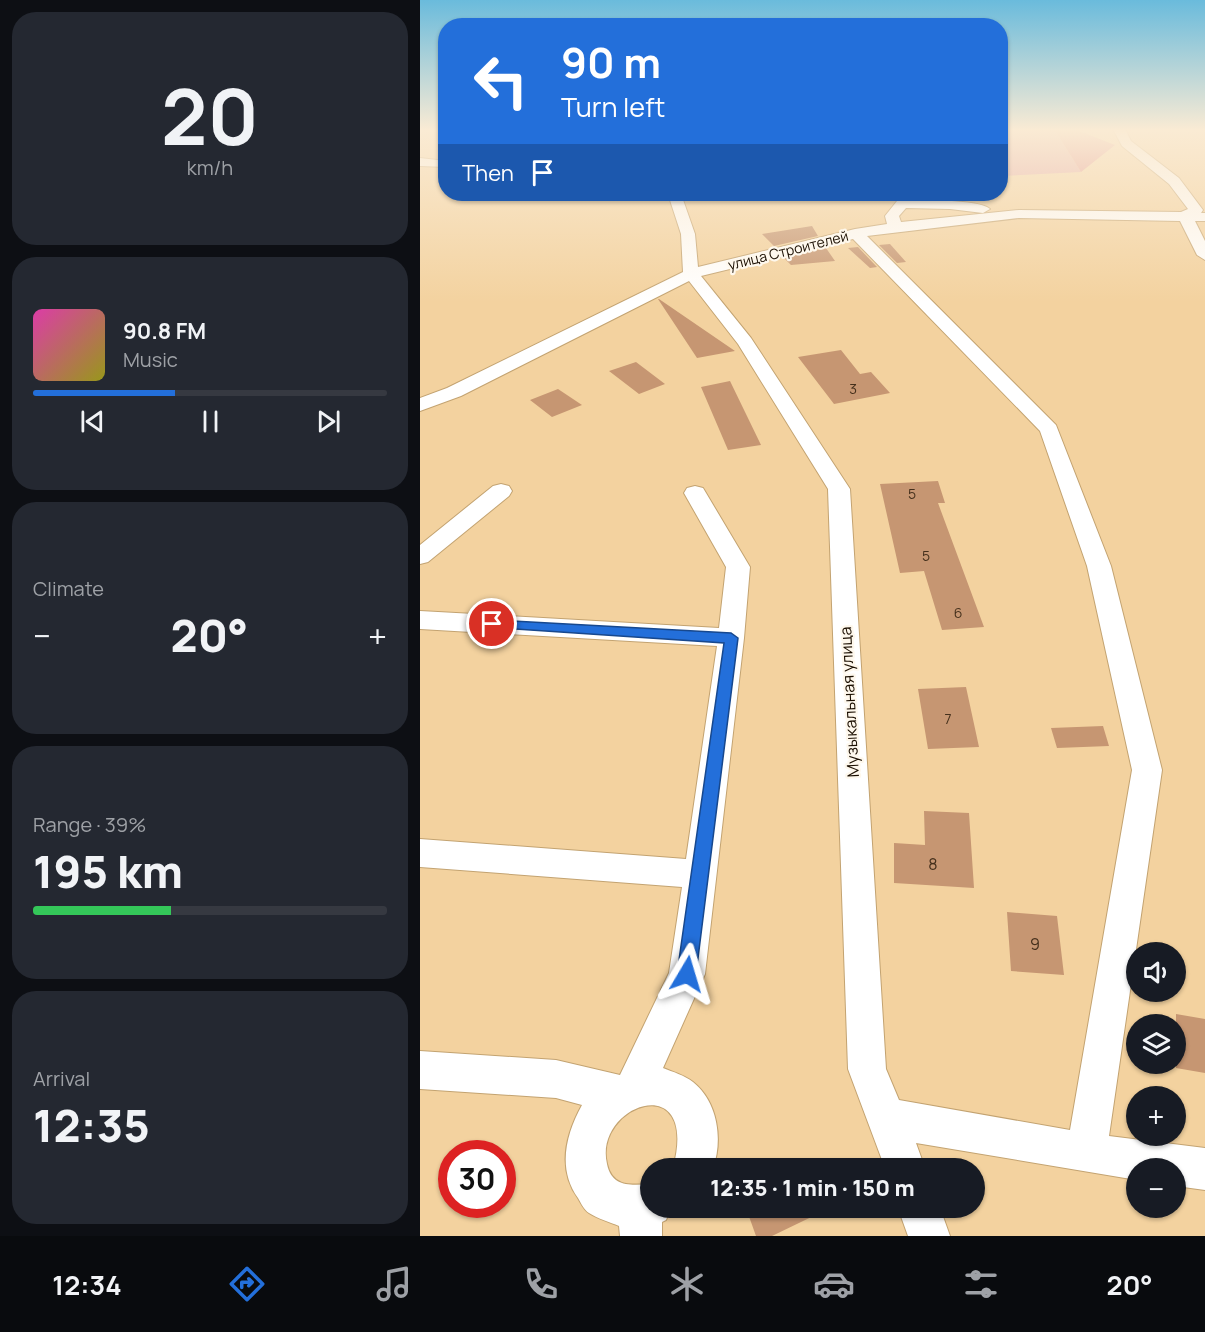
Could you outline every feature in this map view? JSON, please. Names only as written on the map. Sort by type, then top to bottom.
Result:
[{"type":"street","points":[[1178,187],[1196,210],[1185,216],[1205,255]]},
{"type":"street","points":[[676,201],[688,234],[691,274]]},
{"type":"street","points":[[895,227],[892,216],[902,204],[950,205],[1019,214]]},
{"type":"street","name":"улица Строителей","points":[[420,405],[454,392],[691,274],[855,234],[895,227],[1019,214],[1205,217]]},
{"type":"street","points":[[855,234],[1049,429],[1099,566],[1147,770],[1086,1153]]},
{"type":"street","name":"Музыкальная улица","points":[[691,274],[745,342],[839,489],[867,1069],[901,1158]]},
{"type":"street","points":[[420,558],[501,491]]},
{"type":"street","points":[[640,1215],[603,1198],[591,1184],[584,1166],[584,1145],[590,1126],[601,1108],[625,1091],[687,974],[731,638],[738,567],[695,493]]},
{"type":"street","points":[[420,620],[731,638]]},
{"type":"street","points":[[420,853],[699,874]]},
{"type":"street","points":[[420,1070],[556,1079],[625,1091],[652,1085],[670,1090],[684,1100],[695,1115],[700,1133],[697,1158]]},
{"type":"street","points":[[886,1118],[1086,1153],[1205,1170]]},
{"type":"street","points":[[923,1218],[929,1236]]},
{"type":"building","points":[[812,226],[818,236],[774,246],[762,234]]},
{"type":"building","points":[[890,244],[906,262],[897,263],[879,245]]},
{"type":"building","points":[[858,247],[877,267],[870,268],[848,248]]},
{"type":"building","points":[[826,248],[835,261],[791,265],[784,258]]},
{"type":"building","points":[[659,299],[735,351],[697,358]]},
{"type":"building","points":[[841,350],[860,374],[871,372],[890,393],[834,404],[798,357]]},
{"type":"building","points":[[636,362],[665,384],[639,394],[609,371]]},
{"type":"building","points":[[730,381],[761,445],[728,450],[701,387]]},
{"type":"building","points":[[558,389],[582,405],[552,417],[530,400]]},
{"type":"building","points":[[938,481],[945,503],[938,503],[984,627],[942,630],[924,571],[900,573],[880,484]]},
{"type":"building","points":[[966,687],[979,747],[928,749],[918,689]]},
{"type":"building","points":[[1103,726],[1109,746],[1057,748],[1051,728]]},
{"type":"building","points":[[924,811],[969,813],[974,888],[894,883],[894,843],[925,845]]},
{"type":"building","points":[[1007,912],[1057,916],[1064,975],[1011,971]]},
{"type":"building","points":[[1186,1016],[1205,1019],[1205,1073],[1186,1070]]},
{"type":"building","points":[[750,1218],[809,1218],[772,1236],[756,1236]]},
{"type":"route","points":[[492,624],[731,638],[687,974]]}]
